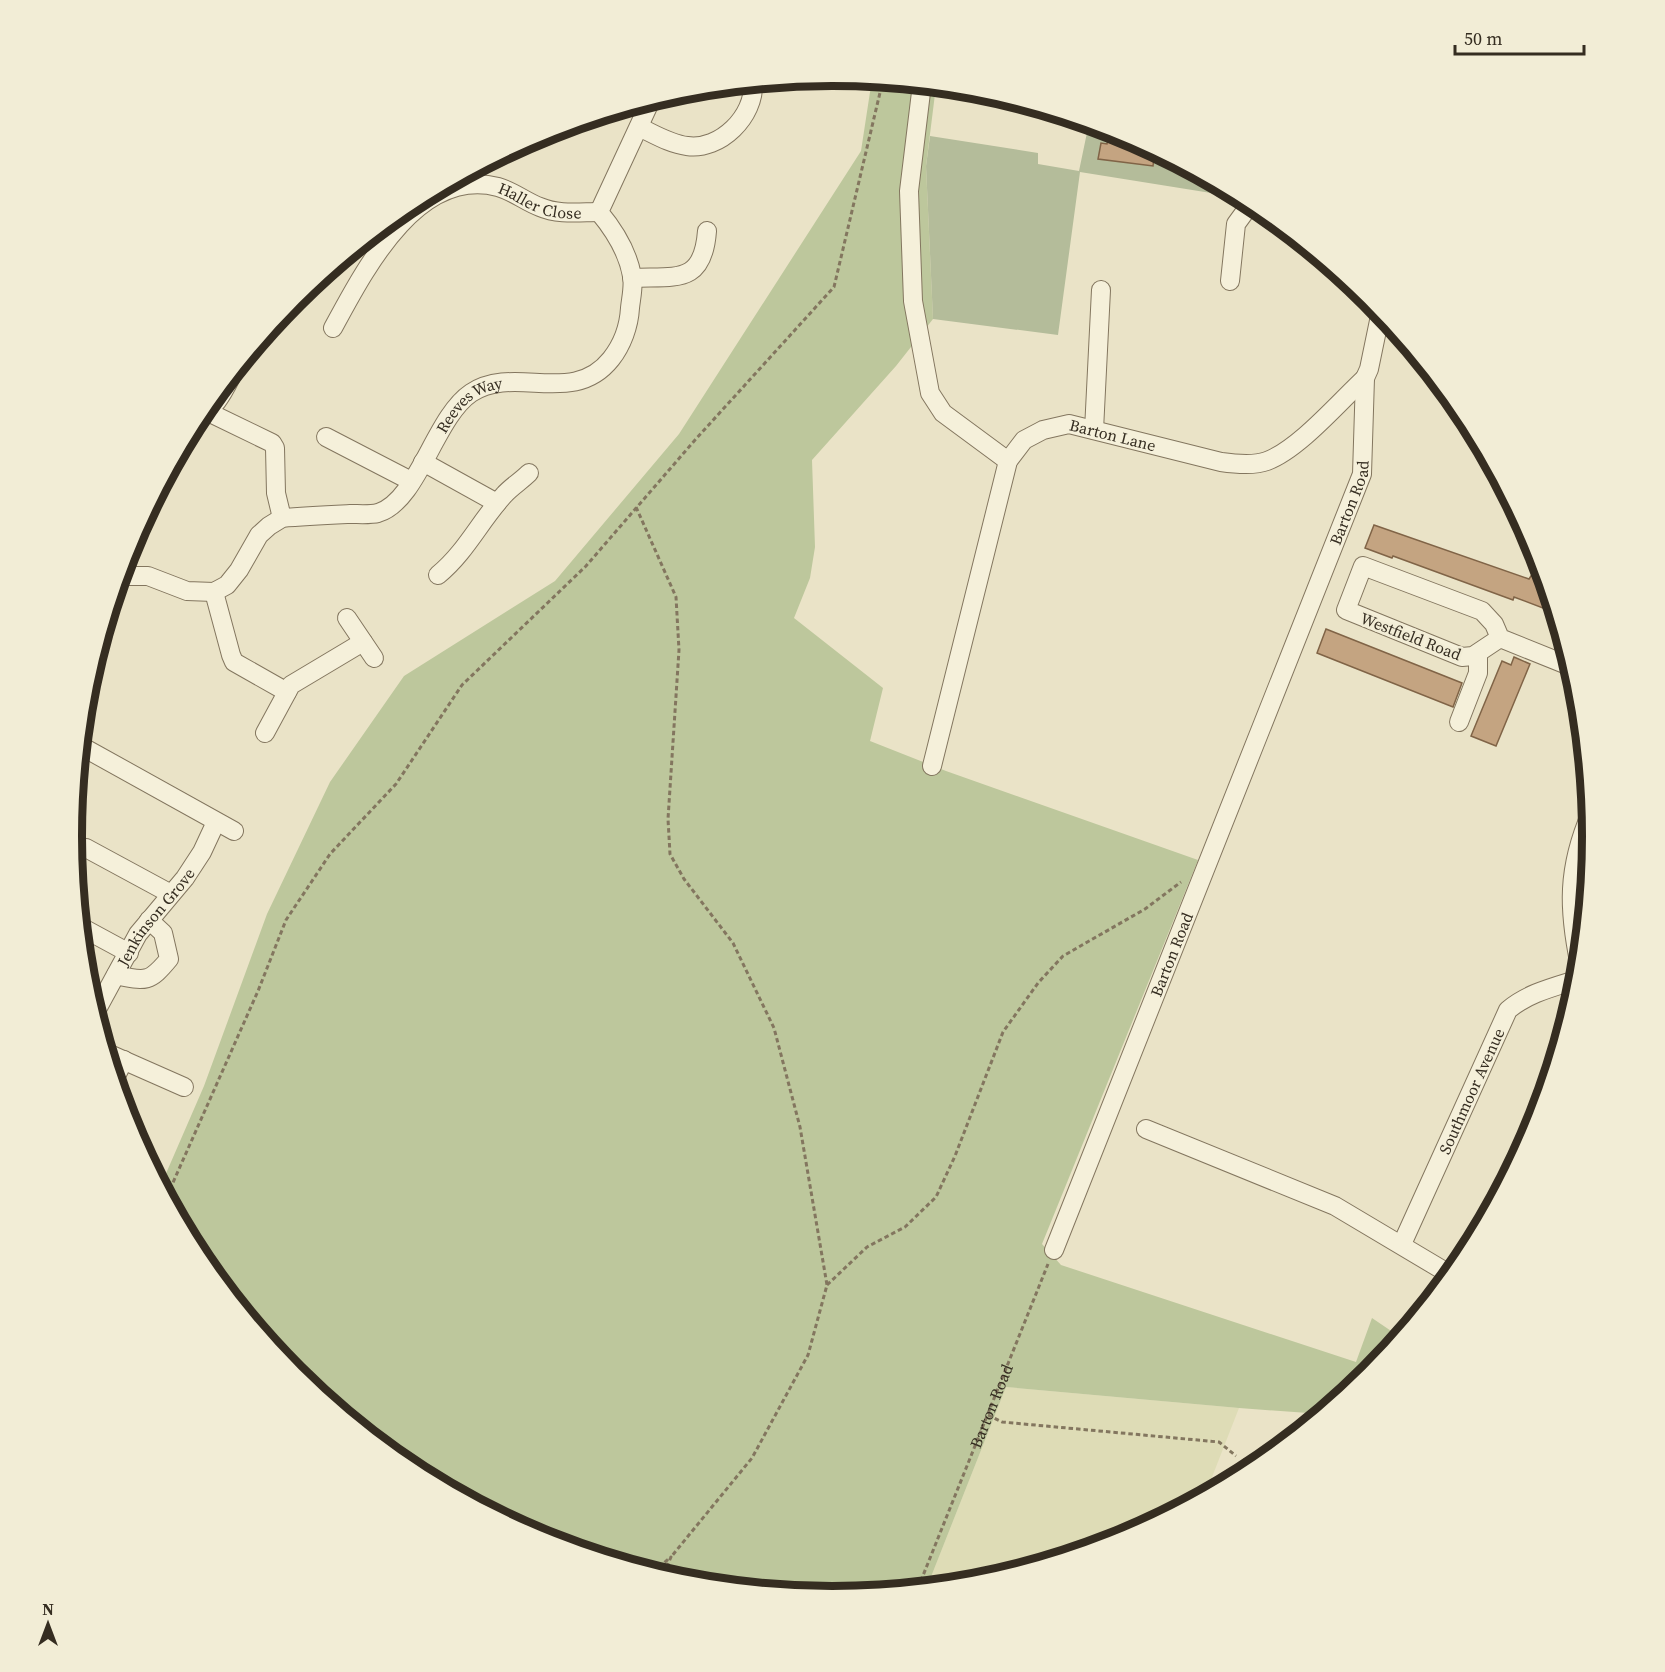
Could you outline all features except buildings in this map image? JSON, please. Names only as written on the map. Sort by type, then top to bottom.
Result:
[{"type":"street","points":[[639,127],[687,146],[705,146],[721,138],[742,120],[752,101],[753,91]]},
{"type":"street","points":[[921,91],[909,202],[913,301],[930,393],[943,413],[1008,460]]},
{"type":"street","points":[[599,212],[647,110]]},
{"type":"street","name":"Haller Close","points":[[454,188],[498,187],[542,208],[566,212],[599,212]]},
{"type":"street","points":[[1230,282],[1236,224],[1246,210]]},
{"type":"street","name":"Reeves Way","points":[[282,518],[377,513],[399,500],[458,403],[474,391],[491,385],[512,382],[558,384],[584,381],[603,370],[620,348],[630,314],[632,278],[627,258],[608,222],[599,212]]},
{"type":"street","points":[[632,278],[684,275],[695,270],[706,247],[707,231]]},
{"type":"street","name":"Haller Close","points":[[333,328],[384,235]]},
{"type":"street","points":[[1094,430],[1101,290]]},
{"type":"street","name":"Barton Road","points":[[1054,1250],[1362,474],[1365,378],[1379,323]]},
{"type":"street","name":"Barton Lane","points":[[932,766],[1008,460],[1024,440],[1043,430],[1069,424],[1221,462],[1239,464],[1265,462],[1289,450],[1365,378]]},
{"type":"street","points":[[129,576],[148,576],[187,591],[214,592],[227,585],[239,570],[259,535],[282,518],[276,493],[275,448],[272,443],[209,419]]},
{"type":"street","points":[[326,437],[411,481]]},
{"type":"street","points":[[423,462],[497,503]]},
{"type":"street","points":[[438,575],[453,563],[504,494],[529,473]]},
{"type":"street","name":"Westfield Road","points":[[1363,566],[1482,610],[1494,624],[1500,638],[1478,654],[1462,657],[1346,610],[1363,566]]},
{"type":"street","points":[[214,592],[234,662],[287,692]]},
{"type":"street","points":[[347,618],[374,658]]},
{"type":"street","points":[[1500,638],[1562,663]]},
{"type":"street","points":[[265,733],[291,685],[363,642]]},
{"type":"street","points":[[1459,722],[1478,673],[1478,654]]},
{"type":"street","points":[[88,750],[234,831]]},
{"type":"street","name":"Jenkinson Grove","points":[[101,1001],[138,934],[185,878],[202,852],[216,822]]},
{"type":"street","points":[[86,848],[171,894]]},
{"type":"street","points":[[1575,940],[1572,872],[1582,849]]},
{"type":"street","points":[[116,975],[137,980],[154,976],[169,959],[163,933],[149,920]]},
{"type":"street","points":[[89,931],[129,953]]},
{"type":"street","name":"Southmoor Avenue","points":[[1402,1244],[1508,1010],[1531,995],[1568,983]]},
{"type":"street","points":[[116,1057],[184,1087]]},
{"type":"street","points":[[120,1069],[124,1060]]},
{"type":"street","points":[[1146,1129],[1335,1206],[1444,1270]]},
{"type":"path","points":[[171,1188],[258,991],[286,920],[330,854],[396,784],[462,685],[586,566],[636,507],[834,287],[881,88]]},
{"type":"path","points":[[636,507],[675,597],[679,650],[668,819],[670,854],[684,879],[733,943],[774,1028],[800,1127],[827,1285],[808,1355],[752,1458],[671,1557],[661,1566]]},
{"type":"path","points":[[827,1285],[867,1246],[905,1227],[936,1197],[955,1156],[1003,1032],[1038,983],[1064,956],[1145,909],[1186,878],[1204,873]]},
{"type":"path","name":"Barton Road","points":[[921,1581],[1054,1250]]},
{"type":"path","points":[[988,1415],[1002,1422],[1219,1442],[1246,1462]]},
{"type":"path","points":[[667,1567],[671,1557]]},
{"type":"shaded area","points":[[1006,1387],[1239,1408],[1208,1486],[1120,1529],[1074,1546],[979,1572],[930,1580]]},
{"type":"green space","points":[[871,88],[935,93],[926,166],[933,319],[896,366],[812,460],[815,547],[810,578],[794,618],[883,688],[870,741],[946,771],[1198,860],[1042,1244],[1061,1265],[1356,1362],[1372,1318],[1394,1333],[1363,1366],[1311,1413],[1006,1387],[930,1580],[832,1586],[735,1580],[686,1572],[638,1560],[545,1529],[457,1486],[376,1431],[302,1366],[237,1293],[209,1253],[165,1177],[204,1086],[267,914],[330,782],[404,676],[555,581],[679,434],[861,151]]},
{"type":"green space","points":[[1087,131],[1164,163],[1222,195],[1080,172],[1058,335],[933,319],[926,166],[930,136],[1038,153],[1038,164],[1079,171]]}]
